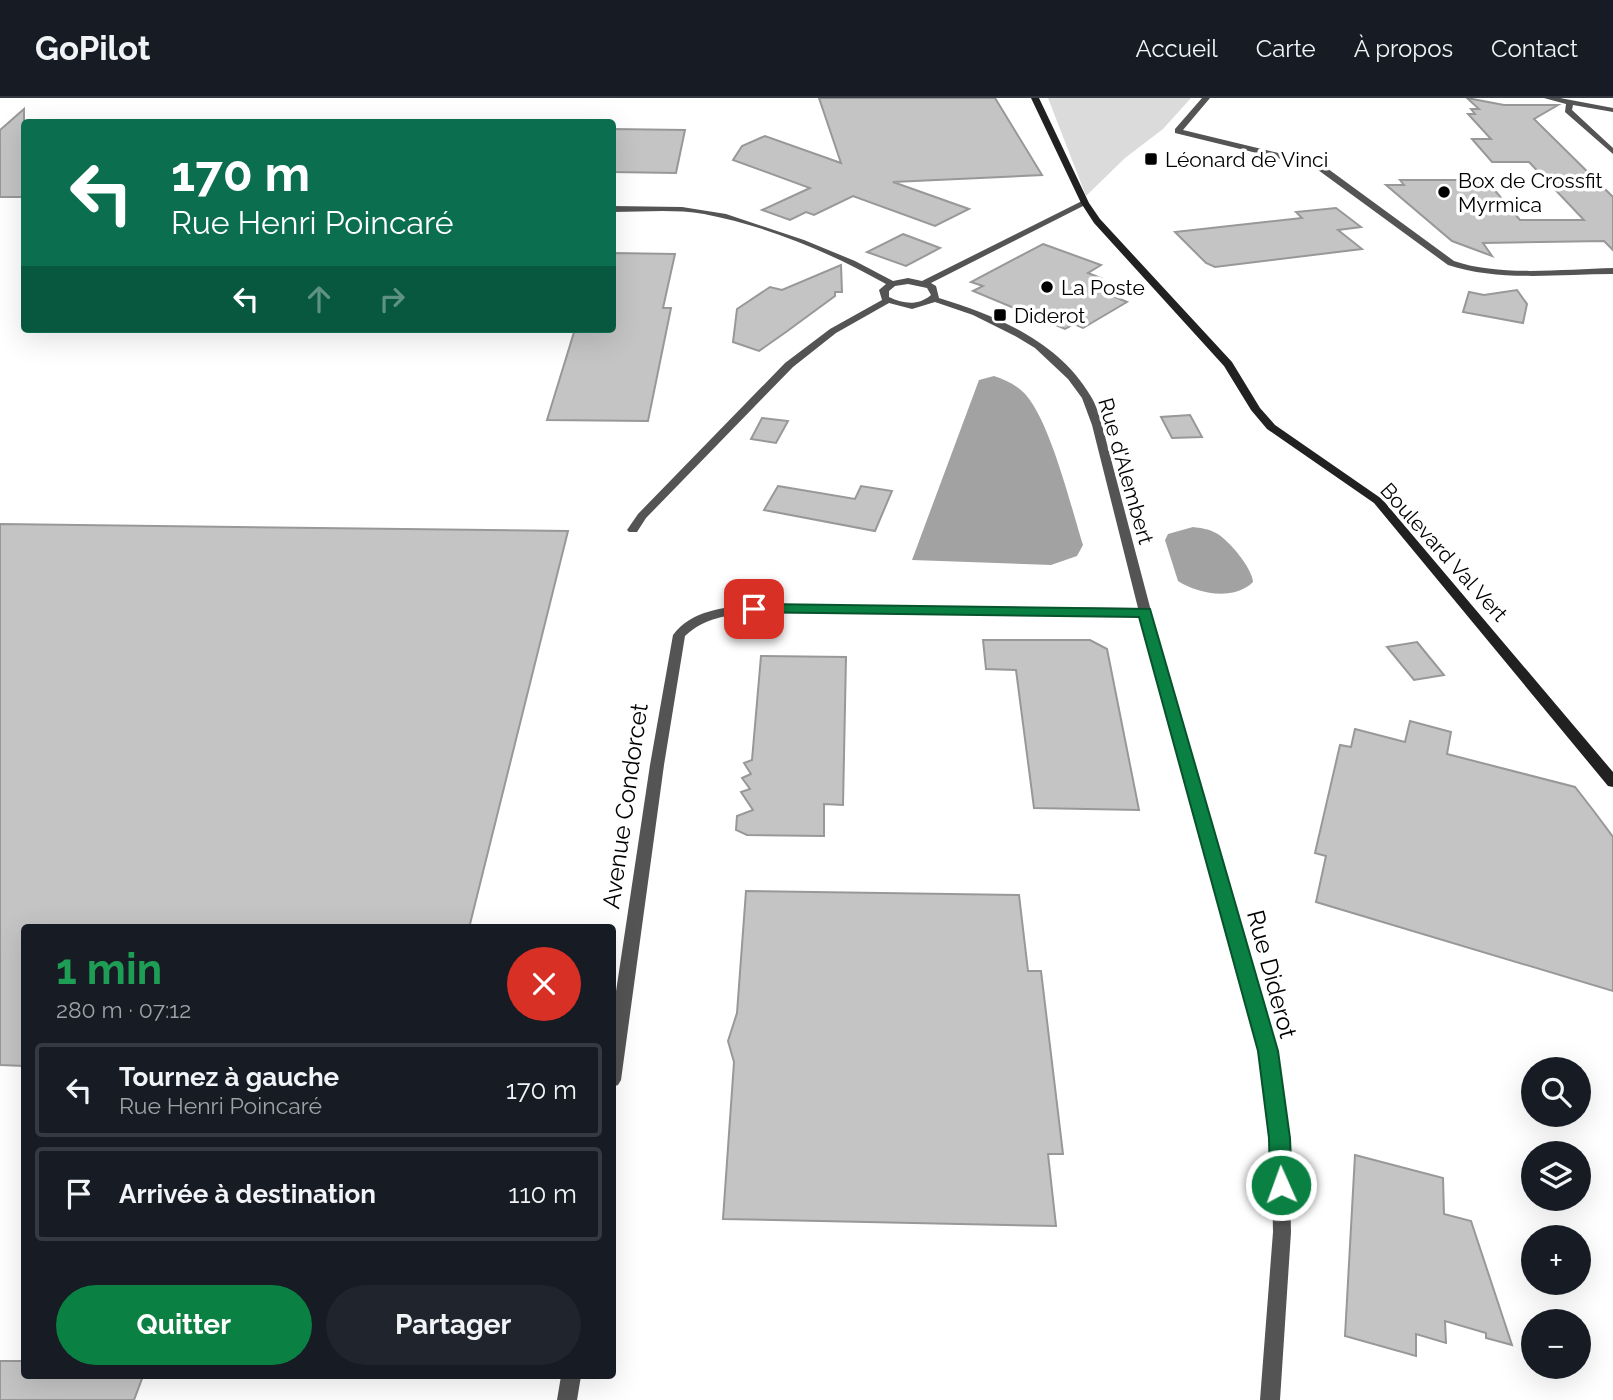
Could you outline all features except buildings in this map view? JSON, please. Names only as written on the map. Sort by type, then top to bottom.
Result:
[{"type":"street","name":"Boulevard Val Vert","points":[[1035,98],[1085,203],[1140,271],[1228,364],[1256,410],[1271,427],[1378,501],[1613,782]]},
{"type":"street","points":[[1206,98],[1178,131],[1317,165],[1451,262],[1465,268],[1500,272],[1613,271]]},
{"type":"street","points":[[1548,98],[1613,110]]},
{"type":"street","points":[[1570,102],[1567,108],[1570,113],[1613,152]]},
{"type":"street","points":[[925,284],[1085,203]]},
{"type":"street","points":[[616,209],[705,212],[773,233],[871,271],[892,284]]},
{"type":"street","points":[[633,530],[642,516],[789,365],[833,331],[888,300],[913,306],[934,299],[936,292],[925,284],[908,281],[892,284],[884,290],[888,300]]},
{"type":"street","name":"Rue d'Alembert","points":[[934,299],[975,311],[1028,339],[1064,369],[1085,395],[1097,425],[1145,612]]},
{"type":"street","name":"Avenue Condorcet","points":[[616,1052],[659,752],[679,635],[686,627],[708,614],[754,609],[1145,612]]},
{"type":"street","name":"Rue Diderot","points":[[1145,612],[1268,1051],[1280,1138],[1282,1232],[1270,1400]]},
{"type":"street","points":[[567,1400],[570,1379]]},
{"type":"shaded area","points":[[1048,98],[1191,98],[1163,129],[1125,158],[1086,196]]},
{"type":"shaded area","points":[[994,376],[1019,388],[1044,425],[1083,545],[1077,556],[1051,565],[912,560],[979,380]]},
{"type":"shaded area","points":[[1193,527],[1213,532],[1227,542],[1244,562],[1253,582],[1236,592],[1216,594],[1186,586],[1178,581],[1165,540],[1168,534]]},
{"type":"place","name":"Léonard de Vinci","points":[[1151,159]]},
{"type":"place","name":"Box de Crossfit Myrmica","points":[[1444,192]]},
{"type":"place","name":"La Poste","points":[[1047,287]]},
{"type":"place","name":"Diderot","points":[[1000,315]]},
{"type":"route","points":[[754,609],[1145,612],[1268,1051],[1280,1138],[1281,1185]]}]
